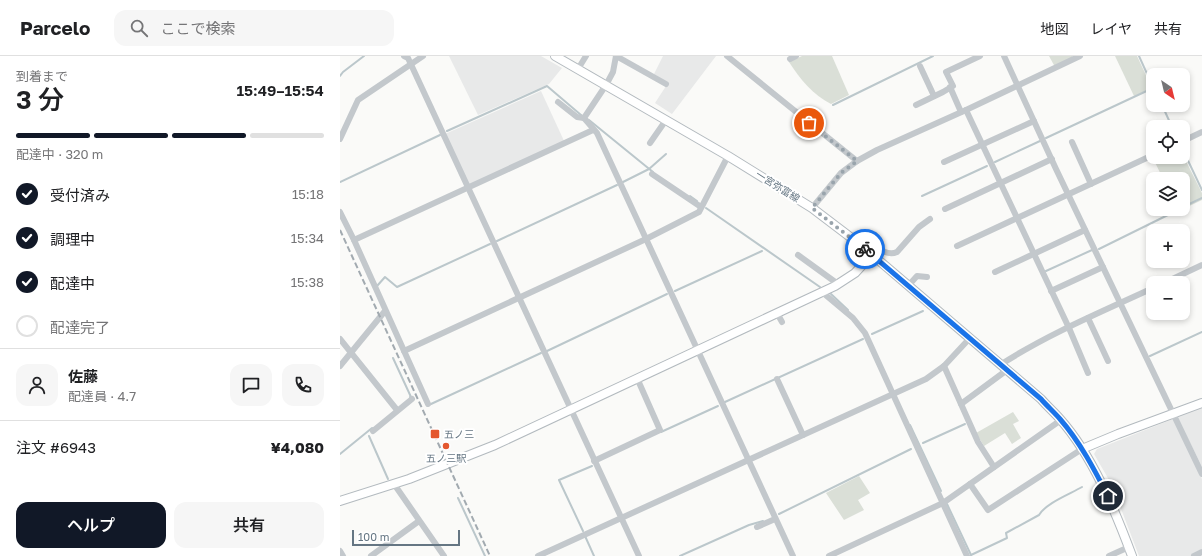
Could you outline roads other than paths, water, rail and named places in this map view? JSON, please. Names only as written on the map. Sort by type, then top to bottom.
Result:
[{"type":"main road","name":"一宮弥富線","points":[[555,56],[728,156],[812,208],[864,243],[874,257],[1041,399],[1061,420],[1082,449],[1108,496],[1132,556]]},
{"type":"main road","points":[[340,501],[447,465],[495,445],[822,292],[855,273],[866,262],[874,257]]},
{"type":"main road","points":[[1082,449],[1202,403]]},
{"type":"street","points":[[404,56],[408,58],[411,64],[518,298],[639,556]]},
{"type":"street","points":[[340,139],[358,100],[423,56]]},
{"type":"street","points":[[578,70],[586,56]]},
{"type":"street","points":[[584,118],[614,72],[616,56],[666,84]]},
{"type":"street","points":[[727,56],[857,161]]},
{"type":"street","points":[[916,105],[953,86],[946,72],[980,56]]},
{"type":"street","points":[[1004,56],[1085,230],[1202,474]]},
{"type":"street","points":[[812,208],[841,173],[857,161],[877,150],[1080,56]]},
{"type":"street","points":[[920,66],[934,96]]},
{"type":"street","points":[[950,87],[982,144],[1052,291],[1088,373]]},
{"type":"street","points":[[558,102],[577,117],[584,118],[597,134],[792,556]]},
{"type":"street","points":[[650,143],[666,120]]},
{"type":"street","points":[[944,162],[1034,121]]},
{"type":"street","points":[[354,240],[593,130]]},
{"type":"street","points":[[1190,138],[1202,132]]},
{"type":"street","points":[[1072,142],[1091,184]]},
{"type":"street","points":[[404,351],[646,239],[699,212],[728,156]]},
{"type":"street","points":[[958,246],[1146,158]]},
{"type":"street","points":[[945,209],[1052,159]]},
{"type":"street","points":[[652,174],[701,207]]},
{"type":"street","points":[[340,212],[428,404]]},
{"type":"street","points":[[875,234],[864,243],[892,254],[896,252],[919,227],[930,219]]},
{"type":"street","points":[[995,272],[1085,230]]},
{"type":"street","points":[[798,255],[838,284]]},
{"type":"street","points":[[1179,276],[1202,265]]},
{"type":"street","points":[[1052,291],[1103,267]]},
{"type":"street","points":[[908,286],[917,276],[927,277]]},
{"type":"street","points":[[961,404],[1024,350],[1146,291]]},
{"type":"street","points":[[822,292],[853,318],[865,333],[967,556]]},
{"type":"street","points":[[340,366],[385,311]]},
{"type":"street","points":[[777,313],[782,322]]},
{"type":"street","points":[[1088,318],[1108,361]]},
{"type":"street","points":[[340,339],[397,410]]},
{"type":"street","points":[[538,556],[926,379],[944,366],[969,339]]},
{"type":"street","points":[[944,366],[978,442],[994,467]]},
{"type":"street","points":[[594,461],[660,430],[637,378]]},
{"type":"street","points":[[777,379],[803,435]]},
{"type":"street","points":[[373,431],[412,398]]},
{"type":"street","points":[[829,556],[943,503],[1061,420]]},
{"type":"street","points":[[970,484],[988,510],[1082,449]]},
{"type":"street","points":[[394,484],[444,556]]},
{"type":"street","points":[[758,527],[775,519]]},
{"type":"street","points":[[371,556],[420,521]]},
{"type":"street","points":[[1110,556],[1129,547]]},
{"type":"street","points":[[340,551],[343,556]]},
{"type":"street","points":[[1194,556],[1202,552]]},
{"type":"waterway","points":[[340,76],[364,56]]},
{"type":"waterway","points":[[833,105],[933,56]]},
{"type":"waterway","points":[[1139,56],[1146,72]]},
{"type":"waterway","points":[[447,131],[547,86],[581,115]]},
{"type":"waterway","points":[[1046,138],[1146,91]]},
{"type":"waterway","points":[[1165,112],[1169,120]]},
{"type":"waterway","points":[[589,120],[653,172]]},
{"type":"waterway","points":[[340,182],[440,135]]},
{"type":"waterway","points":[[995,162],[1040,141]]},
{"type":"waterway","points":[[623,182],[649,169],[666,154]]},
{"type":"waterway","points":[[1190,164],[1202,190]]},
{"type":"waterway","points":[[922,196],[987,166]]},
{"type":"waterway","points":[[497,241],[617,185]]},
{"type":"waterway","points":[[690,196],[697,201]]},
{"type":"waterway","points":[[1190,204],[1202,198]]},
{"type":"waterway","points":[[706,208],[820,287]]},
{"type":"waterway","points":[[1099,249],[1166,216]]},
{"type":"waterway","points":[[377,286],[385,277],[397,287],[490,244]]},
{"type":"waterway","points":[[1046,271],[1092,250]]},
{"type":"waterway","points":[[675,291],[762,251]]},
{"type":"waterway","points":[[547,351],[667,294]]},
{"type":"waterway","points":[[831,294],[848,310]]},
{"type":"waterway","points":[[872,334],[923,311]]},
{"type":"waterway","points":[[1150,356],[1202,332]]},
{"type":"waterway","points":[[725,402],[863,339]]},
{"type":"waterway","points":[[431,404],[541,353]]},
{"type":"waterway","points":[[393,358],[410,397]]},
{"type":"waterway","points":[[661,432],[718,406]]},
{"type":"waterway","points":[[923,443],[965,424]]},
{"type":"waterway","points":[[910,425],[941,491]]},
{"type":"waterway","points":[[340,454],[372,428]]},
{"type":"waterway","points":[[369,436],[388,479]]},
{"type":"waterway","points":[[779,514],[911,449]]},
{"type":"waterway","points":[[583,531],[559,480],[592,466]]},
{"type":"waterway","points":[[971,555],[1007,538],[1006,533],[1039,515],[1053,503],[1082,487]]},
{"type":"waterway","points":[[458,498],[485,556]]},
{"type":"waterway","points":[[947,504],[971,555]]},
{"type":"waterway","points":[[680,556],[749,525],[763,521]]},
{"type":"waterway","points":[[585,536],[594,556]]},
{"type":"railway","points":[[340,230],[490,556]]},
{"type":"place","name":"五ノ三","points":[[435,434]]},
{"type":"place","name":"五ノ三駅","points":[[446,446]]}]
